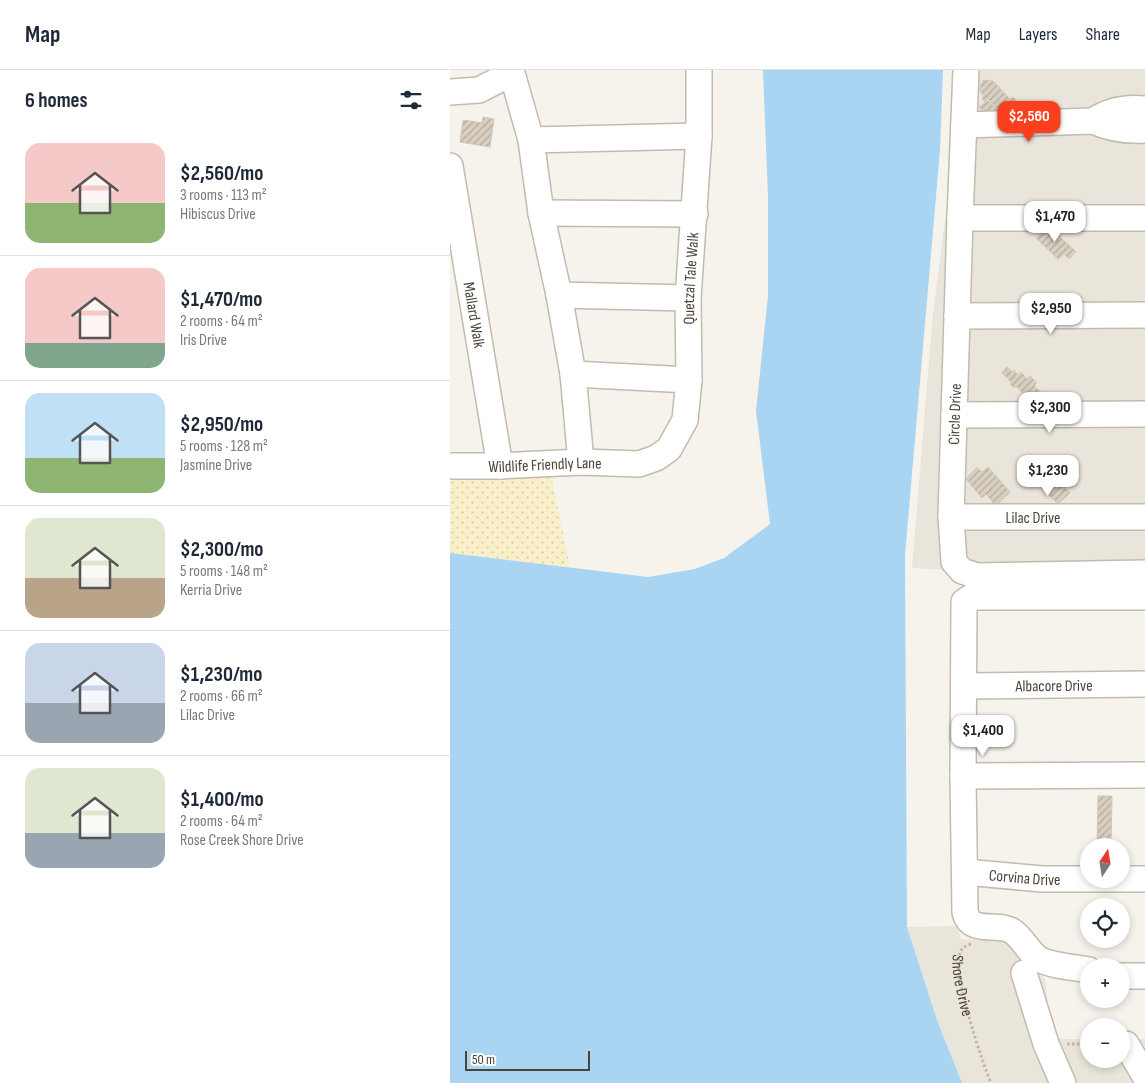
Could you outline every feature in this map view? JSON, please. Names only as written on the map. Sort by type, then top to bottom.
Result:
[{"type":"street","name":"Quetzal Tale Walk","points":[[639,464],[656,458],[670,449],[685,420],[689,380],[688,298],[699,136],[699,70]]},
{"type":"street","name":"Circle Drive","points":[[966,70],[951,517],[954,562],[962,571],[976,576],[1145,573]]},
{"type":"street","points":[[450,92],[479,90],[515,71],[531,140],[541,213],[559,295],[572,374],[581,462]]},
{"type":"street","points":[[1093,121],[1105,113],[1118,110],[1145,109]]},
{"type":"street","points":[[964,125],[1093,121],[1105,127],[1127,131],[1145,130]]},
{"type":"street","points":[[531,140],[699,136]]},
{"type":"street","name":"Mallard Walk","points":[[450,166],[500,466]]},
{"type":"street","points":[[541,213],[695,214]]},
{"type":"street","points":[[960,218],[1145,218]]},
{"type":"street","points":[[559,295],[688,298]]},
{"type":"street","points":[[957,316],[1145,315]]},
{"type":"street","points":[[572,374],[689,380]]},
{"type":"street","points":[[954,415],[1145,414]]},
{"type":"street","name":"Wildlife Friendly Lane","points":[[450,466],[500,466],[581,462],[639,464]]},
{"type":"street","name":"Lilac Drive","points":[[951,517],[1145,517]]},
{"type":"street","points":[[1080,968],[1039,959],[1011,930],[982,927],[966,919],[963,776],[964,602],[971,597],[1145,597]]},
{"type":"street","name":"Albacore Drive","points":[[964,686],[1145,684]]},
{"type":"street","points":[[963,776],[1145,775]]},
{"type":"street","name":"Corvina Drive","points":[[965,872],[1042,880],[1145,879]]},
{"type":"street","points":[[1024,973],[1046,1044],[1063,1083]]},
{"type":"street","points":[[1130,976],[1145,976]]},
{"type":"street","points":[[1130,1051],[1145,1076]]},
{"type":"path","name":"Shore Drive","points":[[972,944],[964,946],[960,951],[958,965],[967,1008],[992,1083]]},
{"type":"shaded area","points":[[957,70],[1145,70],[1145,582],[912,568],[933,314],[955,142]]},
{"type":"shaded area","points":[[952,926],[957,927],[961,939],[1007,941],[1037,975],[1045,978],[1048,1004],[1042,1006],[1055,1037],[1080,1039],[1080,1068],[1130,1068],[1130,1039],[1145,1039],[1145,1083],[962,1083],[938,1023],[907,927]]},
{"type":"sand","points":[[551,475],[570,567],[450,553],[450,480]]},
{"type":"water","points":[[763,70],[943,70],[940,150],[905,555],[907,927],[938,1023],[962,1083],[450,1083],[450,553],[648,577],[695,569],[724,558],[770,524],[756,411],[768,296],[768,196]]},
{"type":"building","points":[[983,80],[993,81],[1010,99],[1013,97],[1016,100],[1013,103],[1018,108],[1016,114],[1002,114],[988,99],[985,102],[982,98],[984,96],[979,90]]},
{"type":"building","points":[[988,101],[1001,114],[986,114],[979,107]]},
{"type":"building","points":[[483,117],[494,119],[490,147],[460,142],[463,120],[482,123]]},
{"type":"building","points":[[1049,225],[1055,228],[1059,233],[1058,235],[1076,252],[1069,259],[1064,254],[1058,259],[1036,238]]},
{"type":"building","points":[[1007,367],[1012,372],[1014,370],[1018,375],[1021,372],[1027,379],[1030,376],[1037,383],[1034,386],[1042,393],[1032,403],[1016,386],[1014,388],[1010,384],[1012,383],[1002,373]]},
{"type":"building","points":[[977,467],[982,472],[988,467],[1010,492],[996,506],[986,494],[982,498],[966,479]]},
{"type":"building","points":[[1037,471],[1052,485],[1057,480],[1070,493],[1058,504],[1031,477]]},
{"type":"building","points":[[1098,796],[1112,796],[1111,838],[1097,838]]}]
